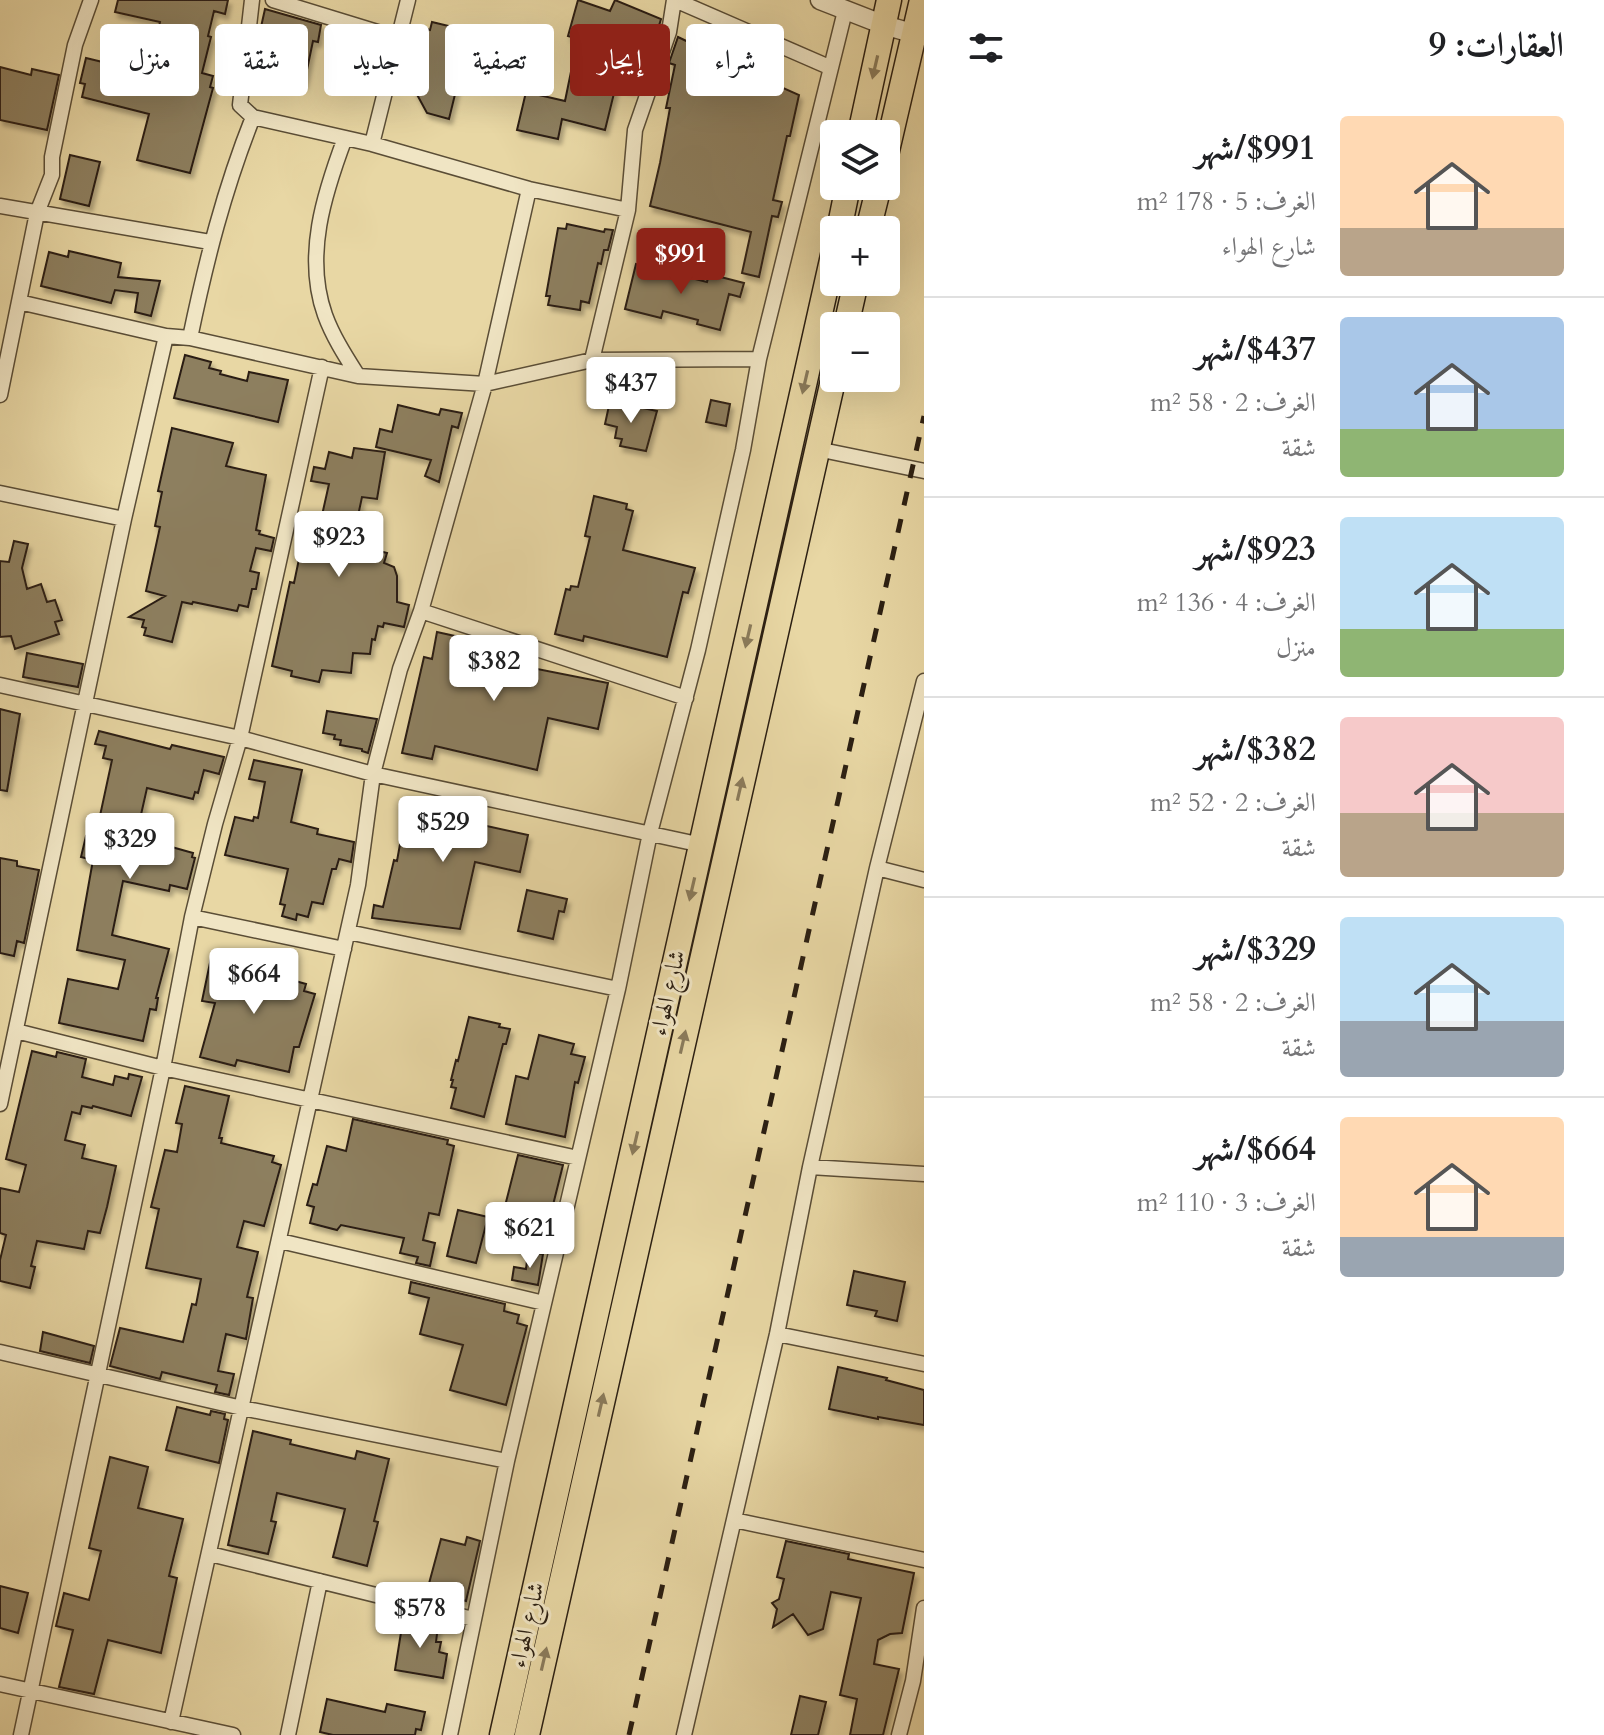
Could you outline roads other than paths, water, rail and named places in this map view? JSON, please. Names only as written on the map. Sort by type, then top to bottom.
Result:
[{"type":"highway","points":[[863,120],[889,0]]},
{"type":"highway","points":[[894,120],[922,0]]},
{"type":"highway","name":"شارع الهواء","points":[[502,1735],[824,296]]},
{"type":"highway","name":"شارع الهواء","points":[[527,1735],[830,392]]},
{"type":"street","points":[[0,395],[37,213],[52,175],[52,157],[72,58],[91,0]]},
{"type":"street","points":[[252,0],[240,105],[253,117],[372,144],[529,189],[628,210]]},
{"type":"street","points":[[273,0],[351,24]]},
{"type":"street","points":[[403,24],[408,0]]},
{"type":"street","points":[[592,360],[628,210],[635,130],[669,32],[674,0],[829,67]]},
{"type":"street","points":[[820,0],[915,34]]},
{"type":"street","points":[[450,1735],[507,1461],[618,989],[650,833],[686,698],[743,450],[759,359],[845,11]]},
{"type":"street","points":[[372,144],[385,96]]},
{"type":"street","points":[[190,338],[210,242],[231,173],[253,117]]},
{"type":"street","points":[[345,138],[322,206],[317,268],[326,317],[358,376]]},
{"type":"street","points":[[171,1722],[348,932],[358,885],[373,774],[400,669],[421,611],[485,384],[529,189]]},
{"type":"street","points":[[0,206],[210,242]]},
{"type":"street","points":[[19,302],[118,327],[190,338],[358,376],[485,384],[592,360],[759,359]]},
{"type":"street","points":[[0,1104],[4,1060],[16,1031],[124,519],[166,336]]},
{"type":"street","points":[[21,1735],[163,1068],[192,917],[240,738],[322,367]]},
{"type":"street","points":[[817,449],[924,471]]},
{"type":"street","points":[[0,493],[124,519]]},
{"type":"street","points":[[421,611],[686,698]]},
{"type":"street","points":[[684,1735],[777,1334],[810,1167],[877,868],[924,681]]},
{"type":"street","points":[[0,685],[240,738],[373,774],[702,845]]},
{"type":"street","points":[[877,868],[924,880]]},
{"type":"street","points":[[192,917],[344,949]]},
{"type":"street","points":[[348,932],[618,989]]},
{"type":"street","points":[[16,1031],[163,1068],[578,1158]]},
{"type":"street","points":[[810,1167],[924,1174]]},
{"type":"street","points":[[280,1241],[544,1303]]},
{"type":"street","points":[[777,1334],[924,1364]]},
{"type":"street","points":[[0,1352],[242,1408],[507,1461]]},
{"type":"street","points":[[734,1520],[924,1560]]},
{"type":"street","points":[[210,1554],[473,1619]]},
{"type":"street","points":[[288,1735],[320,1581]]},
{"type":"street","points":[[899,1735],[918,1683],[924,1608]]},
{"type":"street","points":[[0,1684],[233,1735]]},
{"type":"railway","points":[[629,1735],[924,416]]}]
